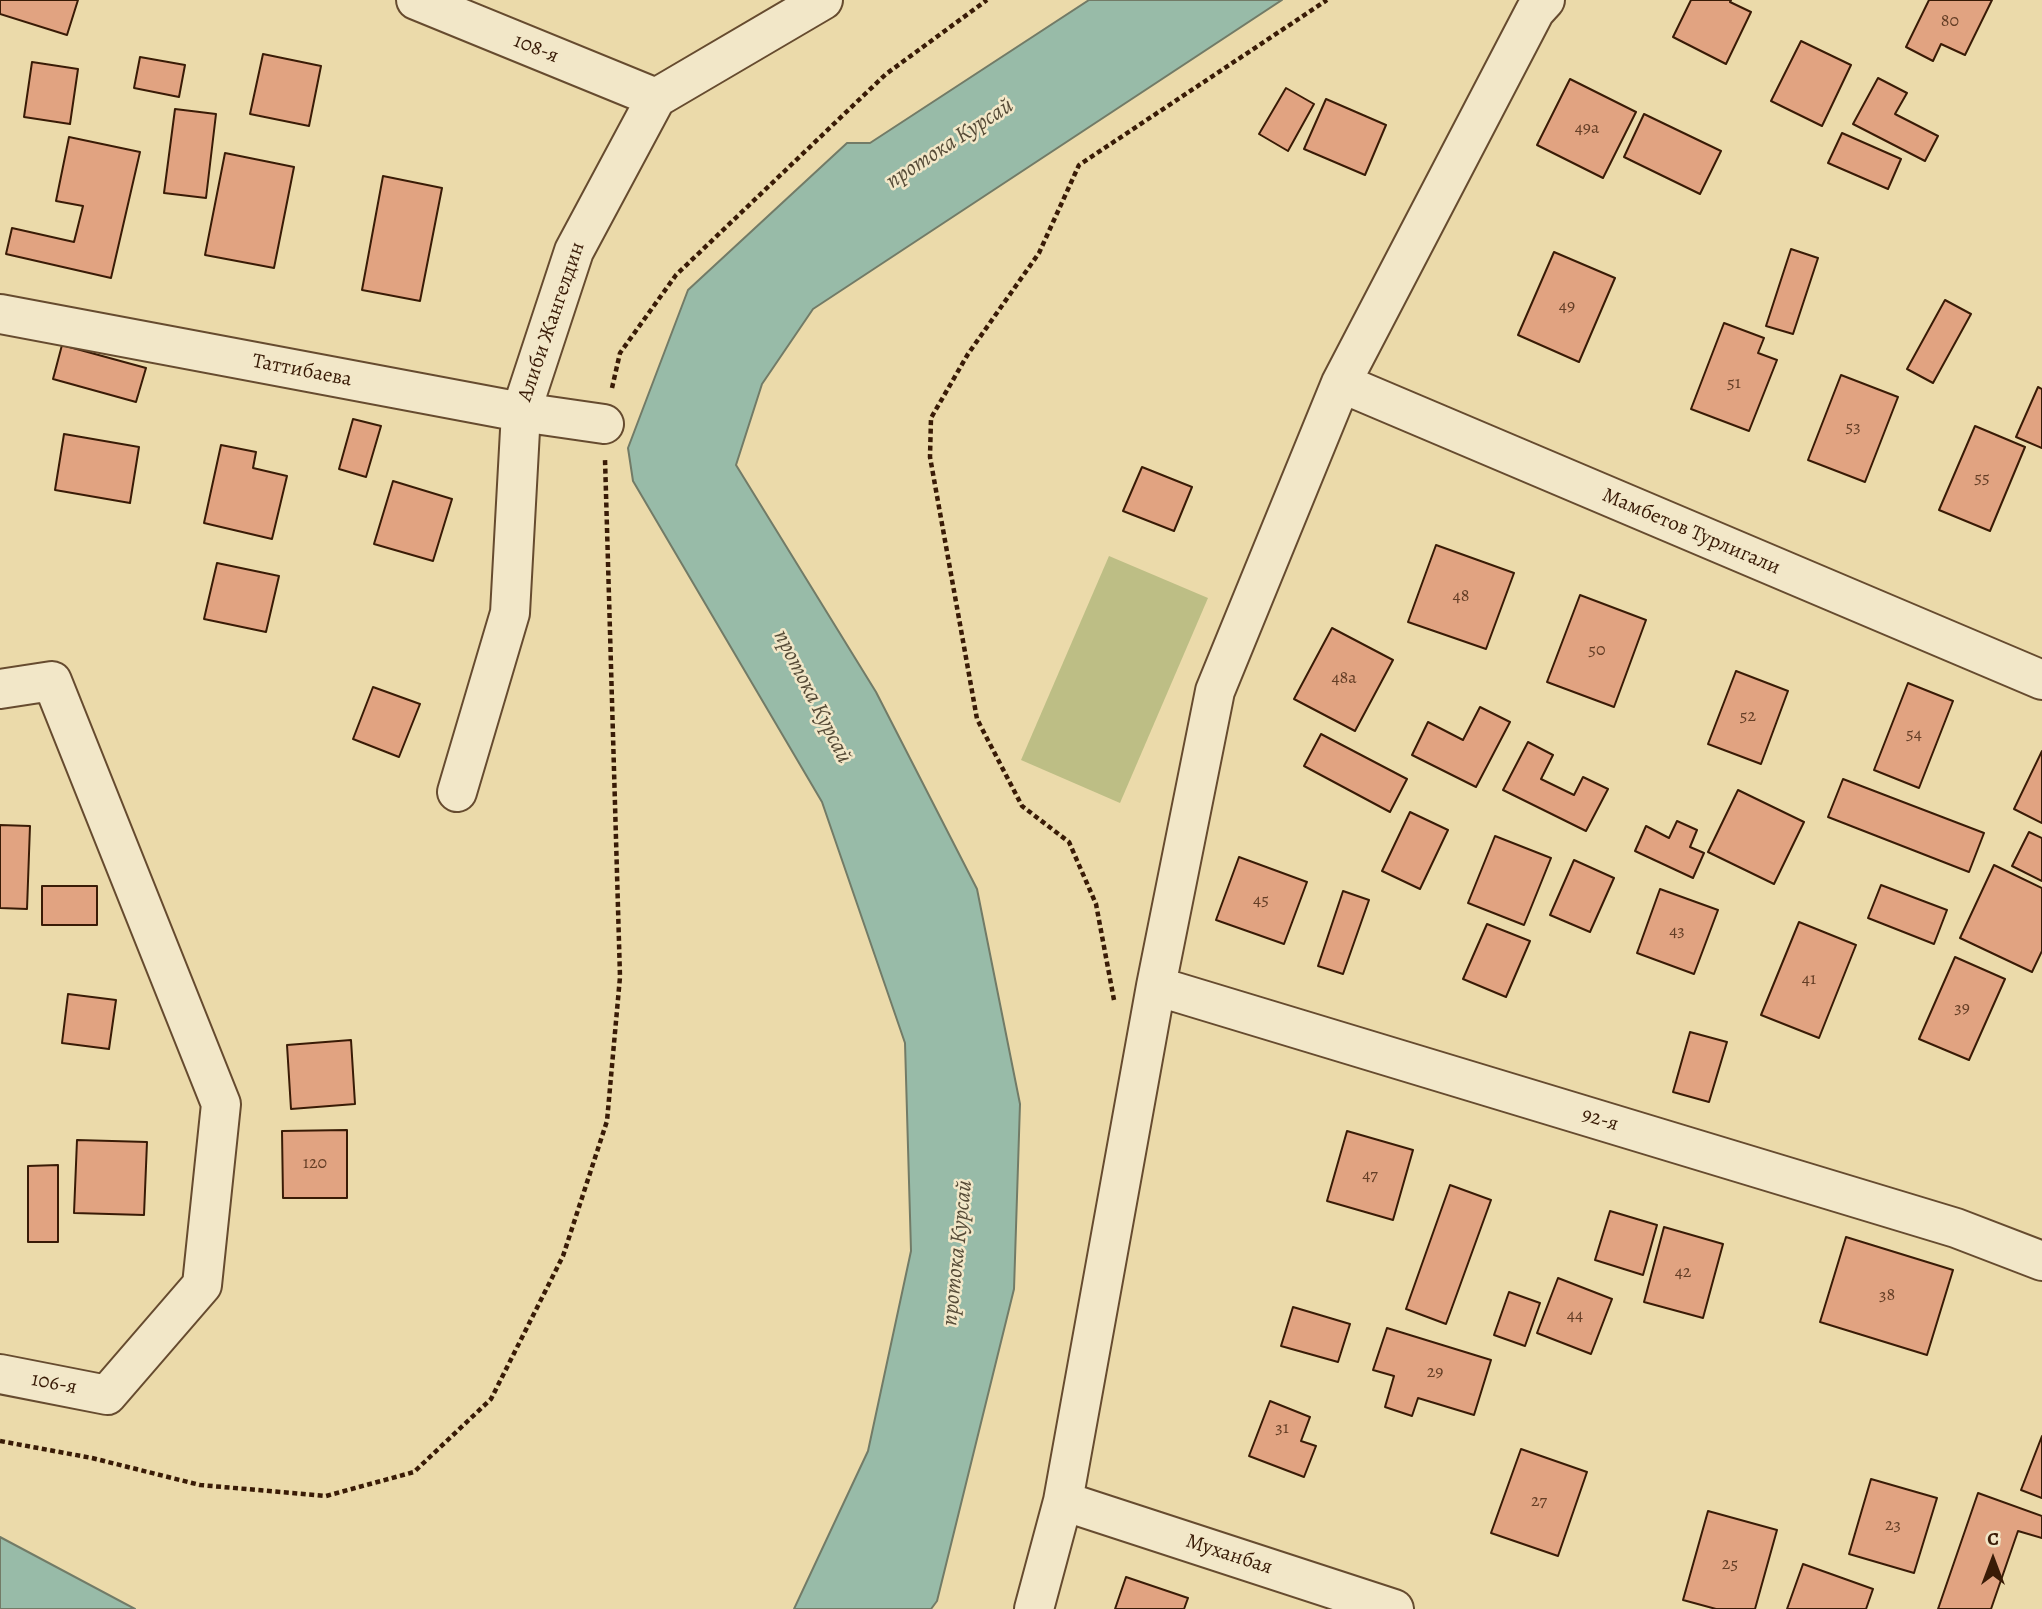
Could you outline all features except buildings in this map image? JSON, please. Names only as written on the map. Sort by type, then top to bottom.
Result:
[{"type":"street","name":"108-я","points":[[416,0],[656,99]]},
{"type":"street","points":[[656,99],[823,0]]},
{"type":"street","points":[[1034,1609],[1063,1501],[1156,986],[1215,691],[1341,383],[1535,11],[1545,0]]},
{"type":"street","name":"Алиби Жангелдин","points":[[457,792],[510,613],[521,412],[574,251],[656,99]]},
{"type":"street","name":"Таттибаева","points":[[0,314],[521,412],[604,424]]},
{"type":"street","name":"Мамбетов Турлигали","points":[[1341,383],[2042,680]]},
{"type":"street","name":"106-я","points":[[0,689],[52,681],[221,1104],[202,1285],[107,1395],[0,1374]]},
{"type":"street","name":"92-я","points":[[1156,986],[1956,1228],[2042,1261]]},
{"type":"street","name":"Муханбая","points":[[1063,1501],[1394,1609]]},
{"type":"path","points":[[0,1441],[92,1458],[200,1485],[326,1496],[414,1472],[491,1399],[563,1256],[607,1121],[620,977],[604,424],[620,353],[676,275],[886,74],[987,0]]},
{"type":"path","points":[[1112,1013],[1114,1000],[1096,904],[1069,842],[1022,806],[977,719],[930,457],[931,418],[968,355],[1039,253],[1079,165],[1327,0]]},
{"type":"green space","points":[[1109,556],[1208,598],[1120,803],[1021,760]]},
{"type":"water","name":"протока Курсай","points":[[1089,0],[1282,0],[813,309],[762,384],[736,465],[876,692],[977,889],[1020,1104],[1014,1289],[937,1601],[931,1609],[794,1609],[868,1451],[911,1251],[905,1043],[822,802],[633,481],[628,448],[688,290],[847,143],[870,143]]},
{"type":"water","points":[[0,1537],[135,1609],[0,1609]]}]
